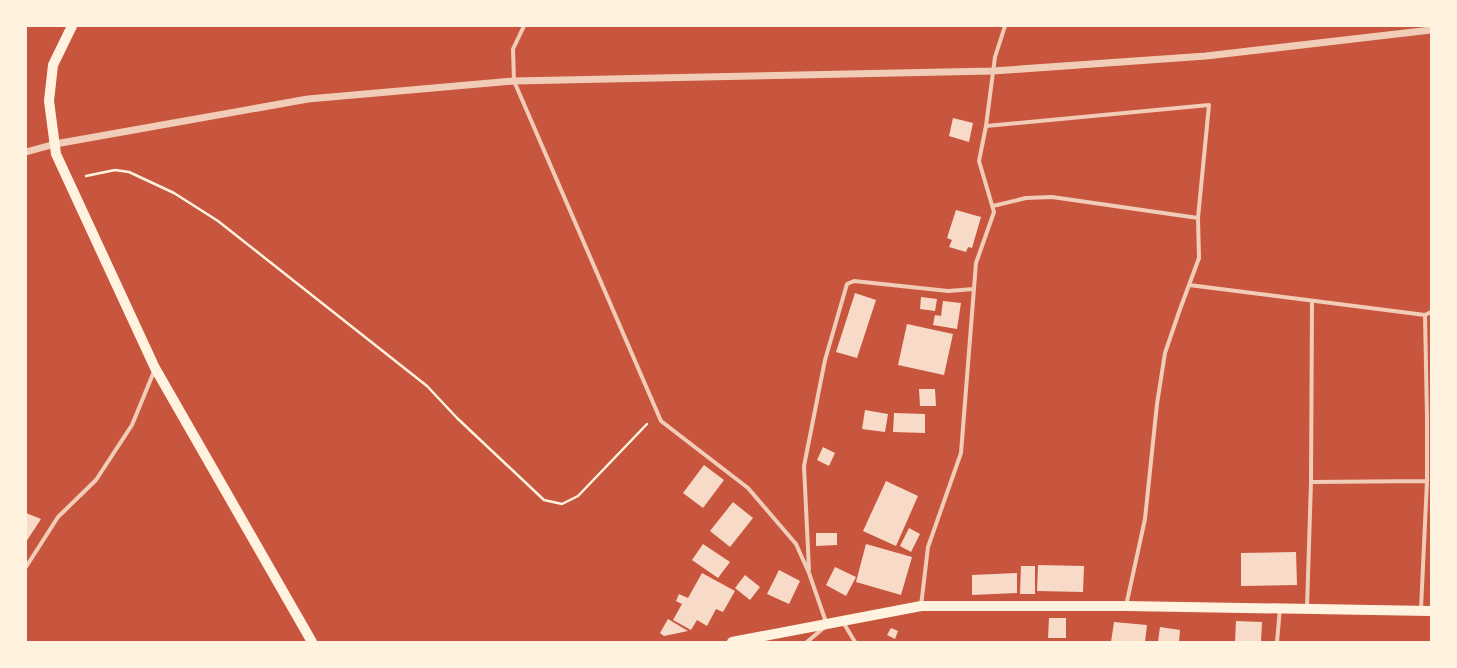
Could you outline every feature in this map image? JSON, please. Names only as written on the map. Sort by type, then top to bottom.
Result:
[{"type":"main road","points":[[72,26],[53,65],[49,101],[56,154],[155,368],[312,642]]},
{"type":"main road","points":[[732,642],[921,606],[1126,606],[1426,610]]},
{"type":"street","points":[[524,26],[513,49],[514,81],[661,421],[748,488],[796,544],[809,574],[827,624],[807,642]]},
{"type":"street","points":[[921,606],[928,547],[961,454],[976,263],[994,212],[979,160],[986,126],[994,57],[1005,26]]},
{"type":"street","points":[[26,152],[55,144],[308,99],[514,81],[993,71],[1206,56],[1431,30]]},
{"type":"street","points":[[986,126],[1209,105],[1198,218],[1200,258],[1165,353],[1157,404],[1145,519],[1126,606]]},
{"type":"street","points":[[993,206],[1026,198],[1052,197],[1198,218]]},
{"type":"street","points":[[809,574],[804,466],[825,360],[846,284],[854,282],[948,291],[974,289]]},
{"type":"street","points":[[1189,285],[1425,315],[1431,312]]},
{"type":"street","points":[[1307,608],[1311,482],[1312,300]]},
{"type":"street","points":[[1425,315],[1428,418],[1426,481],[1429,488],[1426,610]]},
{"type":"street","points":[[26,567],[58,517],[96,480],[132,425],[155,368]]},
{"type":"street","points":[[1311,482],[1426,481]]},
{"type":"street","points":[[1277,642],[1280,608]]},
{"type":"street","points":[[842,621],[855,642]]},
{"type":"path","points":[[69,183],[83,177],[115,170],[130,172],[174,193],[218,221],[427,386],[457,418],[544,500],[562,504],[578,496],[646,425],[661,421]]},
{"type":"building","points":[[953,118],[973,123],[969,142],[949,136]]},
{"type":"building","points":[[956,210],[981,217],[972,248],[968,247],[966,252],[949,247],[952,240],[947,238]]},
{"type":"building","points":[[855,293],[876,300],[857,358],[836,352]]},
{"type":"building","points":[[921,297],[937,299],[935,311],[920,309]]},
{"type":"building","points":[[943,301],[961,303],[957,329],[933,325],[935,315],[941,316]]},
{"type":"building","points":[[907,324],[953,334],[944,375],[898,365]]},
{"type":"building","points":[[919,389],[935,389],[936,406],[920,406]]},
{"type":"building","points":[[865,410],[888,414],[885,432],[862,429]]},
{"type":"building","points":[[894,413],[925,414],[925,433],[893,432]]},
{"type":"building","points":[[823,447],[835,453],[829,466],[817,460]]},
{"type":"building","points":[[704,465],[724,480],[703,508],[683,493]]},
{"type":"building","points":[[886,481],[918,496],[896,546],[863,531]]},
{"type":"building","points":[[733,502],[753,518],[730,547],[710,531]]},
{"type":"building","points":[[26,513],[41,519],[26,542]]},
{"type":"building","points":[[909,528],[920,534],[911,552],[900,546]]},
{"type":"building","points":[[816,533],[837,533],[837,545],[816,546]]},
{"type":"building","points":[[703,544],[730,562],[718,578],[692,560]]},
{"type":"building","points":[[866,544],[912,557],[901,595],[856,582]]},
{"type":"building","points":[[1296,552],[1297,585],[1241,586],[1241,553]]},
{"type":"building","points":[[1038,565],[1084,566],[1083,592],[1037,591]]},
{"type":"building","points":[[1021,566],[1035,566],[1035,594],[1020,594]]},
{"type":"building","points":[[835,567],[856,577],[846,596],[826,585]]},
{"type":"building","points":[[779,570],[800,581],[789,604],[767,594]]},
{"type":"building","points":[[702,573],[735,591],[723,612],[716,609],[707,626],[697,620],[691,630],[673,620],[682,604],[676,601],[679,594],[688,598]]},
{"type":"building","points":[[1017,573],[1017,593],[972,595],[972,575]]},
{"type":"building","points":[[745,575],[760,587],[750,600],[735,588]]},
{"type":"building","points":[[1049,618],[1066,618],[1066,638],[1048,638]]},
{"type":"building","points":[[668,619],[688,631],[664,636],[660,633]]},
{"type":"building","points":[[1236,621],[1262,622],[1261,642],[1235,642]]},
{"type":"building","points":[[1114,622],[1147,625],[1145,642],[1111,642]]},
{"type":"building","points":[[1160,627],[1180,630],[1179,642],[1158,642]]},
{"type":"building","points":[[891,628],[898,631],[895,639],[887,635]]}]
